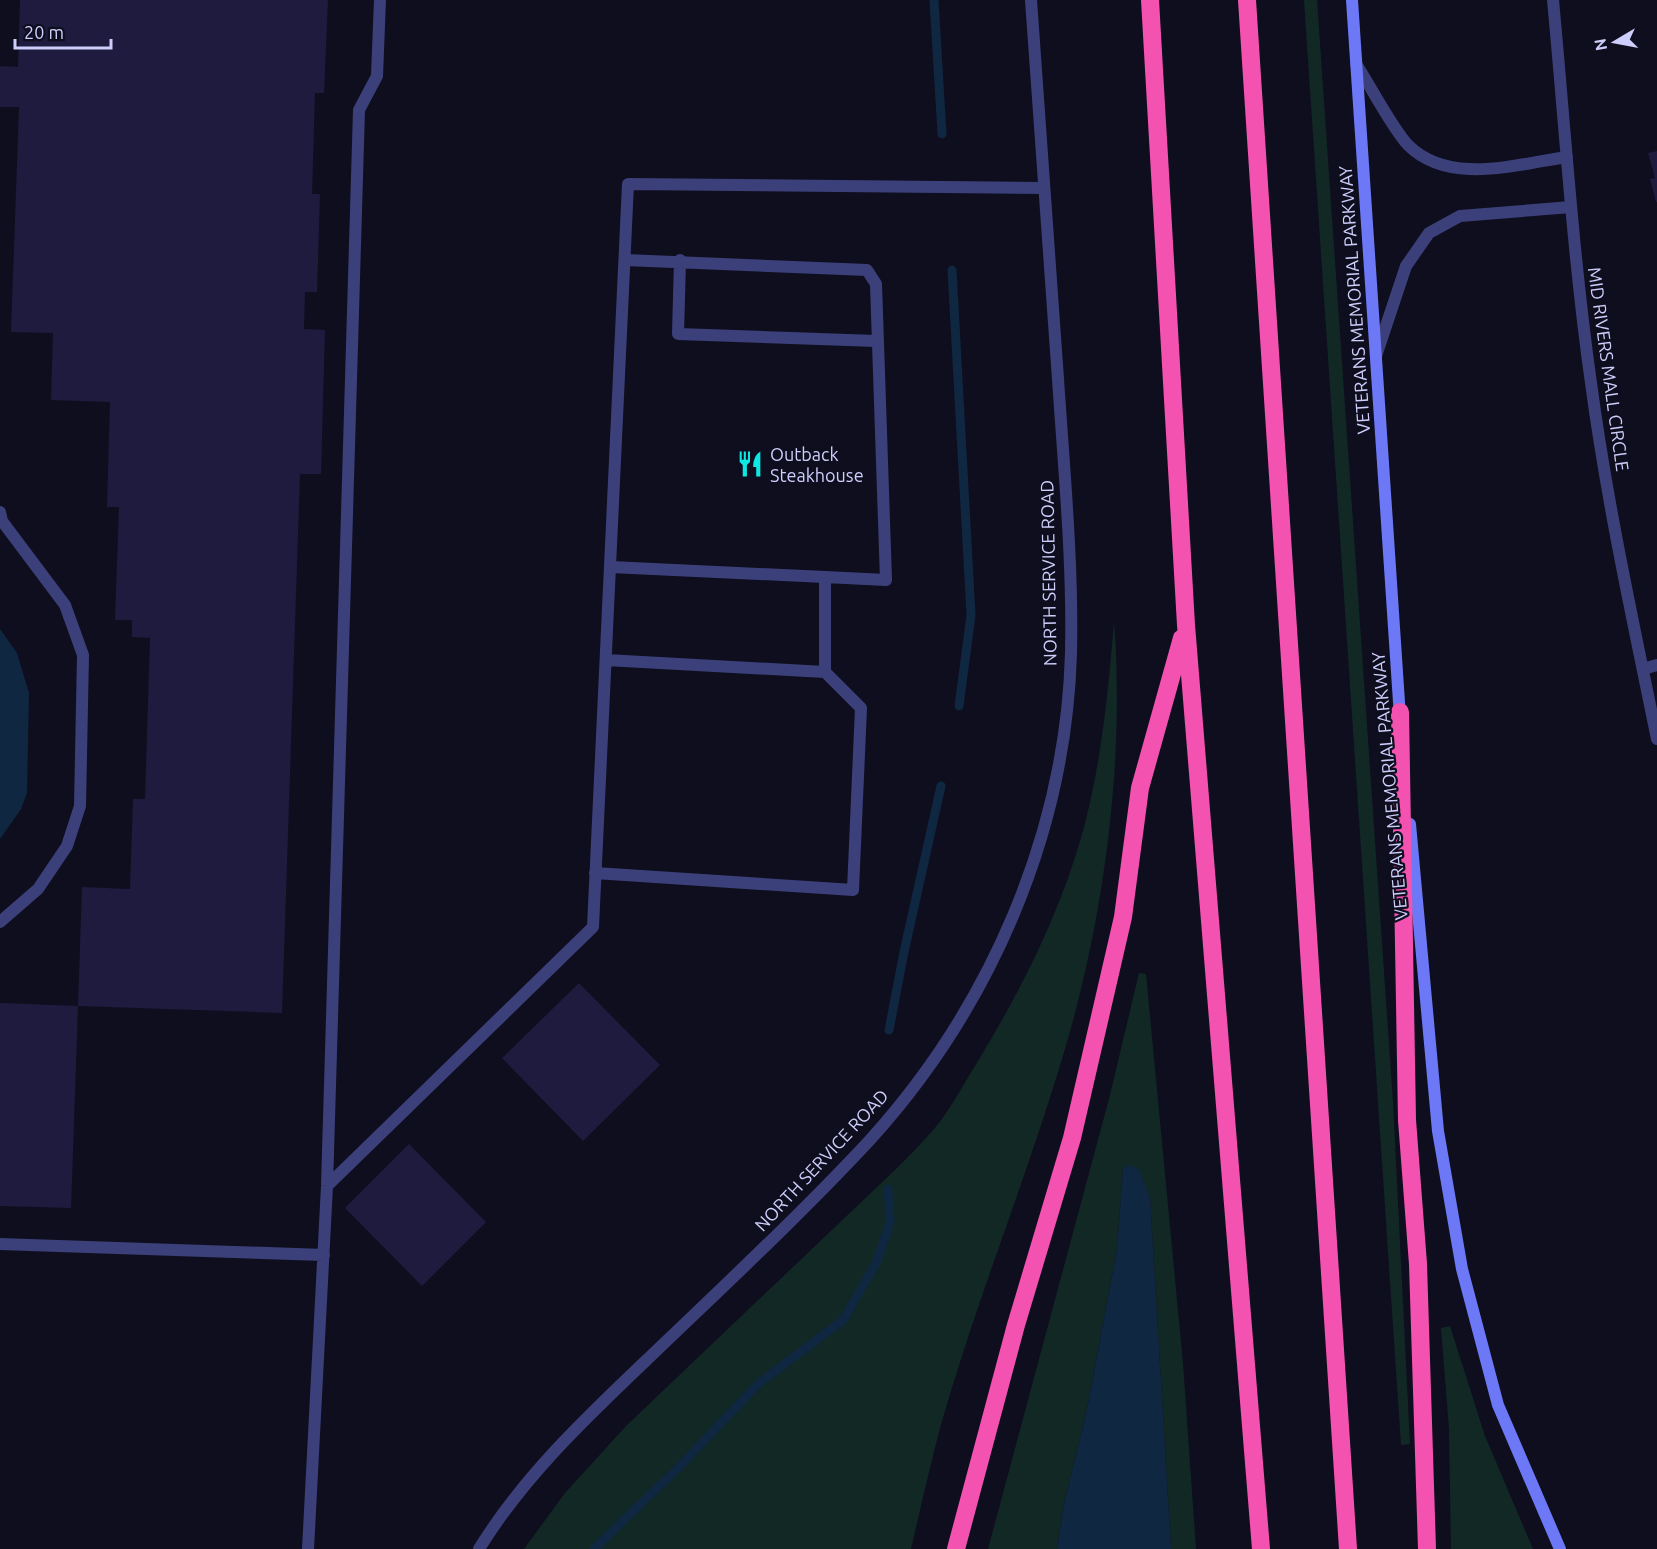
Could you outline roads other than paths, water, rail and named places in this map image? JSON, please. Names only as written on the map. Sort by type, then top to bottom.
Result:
[{"type":"highway","points":[[1150,0],[1186,625],[1261,1549]]},
{"type":"highway","points":[[1247,0],[1348,1549]]},
{"type":"highway","points":[[956,1549],[1016,1325],[1072,1138],[1123,917],[1140,788],[1186,625]]},
{"type":"highway","points":[[1400,712],[1407,1120],[1418,1264],[1427,1549]]},
{"type":"main road","name":"VETERANS MEMORIAL PARKWAY","points":[[1352,0],[1400,712],[1438,1131],[1461,1269],[1498,1405],[1560,1549]]},
{"type":"street","points":[[308,1549],[327,1186],[359,110],[376,76],[380,0]]},
{"type":"street","name":"NORTH SERVICE ROAD","points":[[479,1549],[495,1522],[582,1421],[770,1243],[871,1138],[941,1052],[998,952],[1036,857],[1061,751],[1071,654],[1066,504],[1031,0]]},
{"type":"street","name":"MID RIVERS MALL CIRCLE","points":[[1553,0],[1571,207],[1591,384],[1611,512],[1657,739]]},
{"type":"street","points":[[1356,64],[1407,144],[1422,157],[1450,168],[1491,168],[1567,157]]},
{"type":"street","points":[[327,1186],[593,927],[628,184],[1044,188]]},
{"type":"street","points":[[1376,357],[1407,266],[1429,233],[1460,216],[1571,207]]},
{"type":"street","points":[[611,567],[886,580],[876,341],[876,285],[867,270],[680,260],[625,260]]},
{"type":"street","points":[[680,260],[678,334],[876,341]]},
{"type":"street","points":[[0,512],[2,521],[65,605],[83,654],[80,806],[67,846],[38,889],[0,922]]},
{"type":"street","points":[[825,577],[825,672]]},
{"type":"street","points":[[595,873],[853,890],[861,708],[825,672],[606,660]]},
{"type":"street","points":[[1643,669],[1657,665]]},
{"type":"street","points":[[0,1244],[324,1255]]},
{"type":"water","points":[[0,629],[17,653],[29,693],[27,793],[21,809],[0,839]]},
{"type":"water","points":[[1129,1165],[1139,1169],[1150,1198],[1171,1549],[1057,1549],[1064,1504],[1087,1409],[1117,1249],[1123,1169]]},
{"type":"waterway","points":[[934,0],[942,134]]},
{"type":"waterway","points":[[952,270],[971,615],[959,706]]},
{"type":"waterway","points":[[889,1030],[941,786]]},
{"type":"waterway","points":[[594,1549],[679,1467],[758,1384],[843,1320],[876,1263],[890,1223],[888,1189]]},
{"type":"place","name":"Outback Steakhouse","points":[[750,464]]}]
